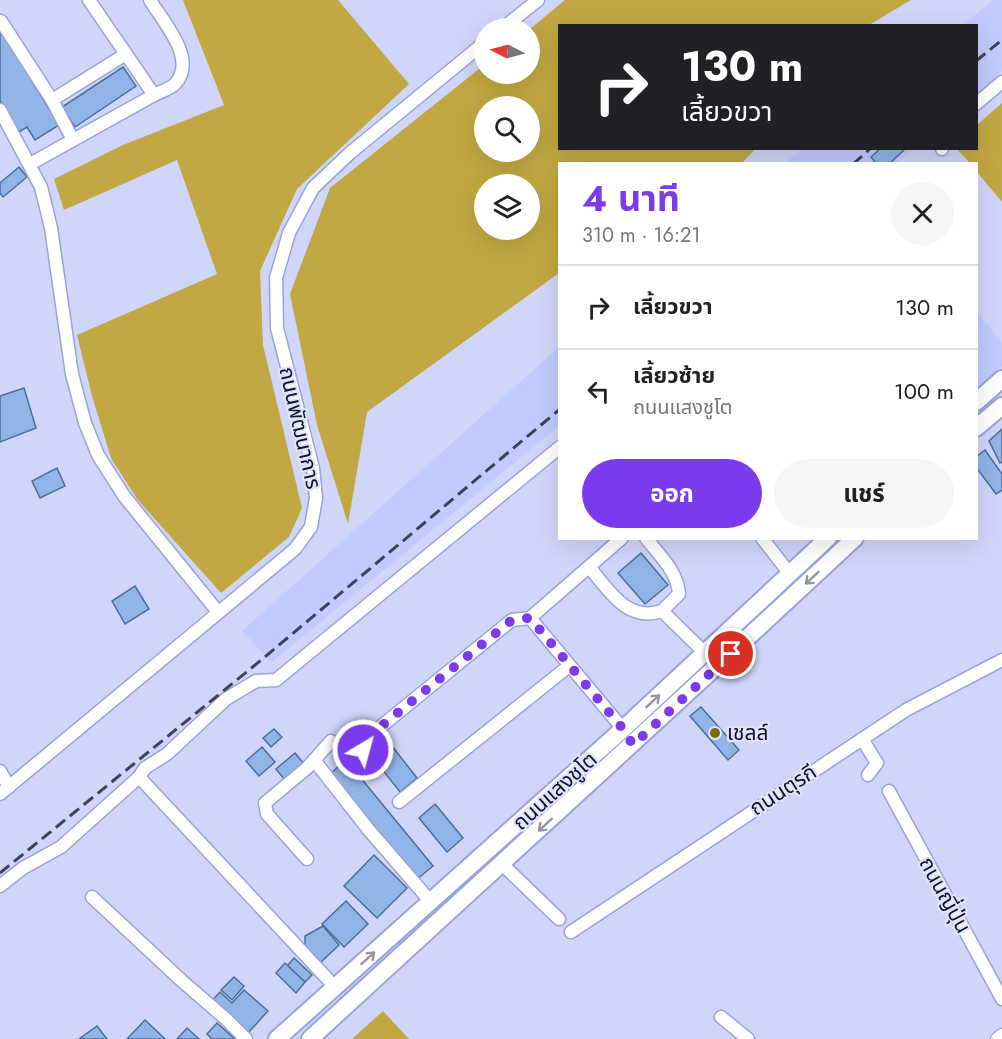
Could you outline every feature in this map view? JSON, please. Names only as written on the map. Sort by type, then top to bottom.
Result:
[{"type":"main road","points":[[978,400],[1002,379]]},
{"type":"main road","points":[[978,426],[1002,406]]},
{"type":"main road","name":"ถนนแสงชูโต","points":[[277,1039],[623,729],[826,540]]},
{"type":"main road","name":"ถนนแสงชูโต","points":[[310,1039],[466,894],[633,745],[853,540]]},
{"type":"main road","points":[[753,608],[764,623]]},
{"type":"main road","points":[[623,729],[633,745]]},
{"type":"main road","points":[[386,942],[399,957]]},
{"type":"street","points":[[89,0],[154,95]]},
{"type":"street","points":[[30,164],[174,85],[181,75],[184,63],[177,44],[150,0]]},
{"type":"street","points":[[516,18],[538,0]]},
{"type":"street","points":[[1,21],[52,99],[73,140]]},
{"type":"street","name":"ถนนพัฒนาการ","points":[[4,791],[295,549],[311,527],[316,498],[313,468],[277,328],[276,278],[289,234],[313,188],[350,153],[474,51]]},
{"type":"street","points":[[52,99],[126,54]]},
{"type":"street","points":[[978,102],[1002,82]]},
{"type":"street","points":[[0,110],[42,187],[51,228],[72,374],[85,423],[98,455],[124,496],[218,612]]},
{"type":"street","points":[[0,886],[22,868],[61,847],[139,777],[145,768],[167,754],[225,699],[256,681],[276,680],[558,449]]},
{"type":"street","points":[[365,761],[363,741],[512,620],[530,618],[620,540]]},
{"type":"street","points":[[589,567],[621,603],[632,611],[650,615],[662,611],[679,594],[679,587],[668,565],[648,540]]},
{"type":"street","points":[[764,540],[790,574]]},
{"type":"street","points":[[662,611],[705,653]]},
{"type":"street","points":[[530,618],[623,729]]},
{"type":"street","name":"ถนนตุรกี","points":[[571,932],[906,710],[1002,660]]},
{"type":"street","points":[[399,802],[569,666]]},
{"type":"street","points":[[862,739],[877,763],[868,775]]},
{"type":"street","points":[[307,859],[267,814],[265,807],[268,799],[307,768],[331,741]]},
{"type":"street","points":[[314,760],[368,829],[431,902]]},
{"type":"street","points":[[0,771],[4,791]]},
{"type":"street","points":[[139,777],[335,987]]},
{"type":"street","name":"ถนนญี่ปุ่น","points":[[889,791],[1002,999]]},
{"type":"street","points":[[502,864],[559,919]]},
{"type":"street","points":[[92,897],[182,981],[226,1018],[246,1039]]},
{"type":"street","points":[[721,1017],[748,1039]]},
{"type":"street","points":[[997,1039],[1002,1035]]},
{"type":"shaded area","points":[[183,0],[338,0],[409,84],[297,189],[260,271],[263,345],[302,508],[289,537],[221,593],[137,499],[111,458],[77,335],[217,274],[177,160],[64,210],[54,179],[123,145],[224,105]]},
{"type":"shaded area","points":[[565,0],[911,0],[871,24],[558,24],[558,150],[754,150],[743,162],[558,162],[558,274],[367,412],[348,524],[317,425],[290,294],[330,188],[474,73],[474,84],[540,84],[540,21]]},
{"type":"shaded area","points":[[993,0],[1002,0],[1002,71],[978,93],[978,24],[964,24]]},
{"type":"shaded area","points":[[1002,103],[1002,202],[978,173],[978,162],[969,162],[958,150],[978,150],[978,124]]},
{"type":"shaded area","points":[[803,150],[913,150],[897,162],[786,162]]},
{"type":"shaded area","points":[[978,313],[1002,342],[1002,366],[978,387]]},
{"type":"shaded area","points":[[558,348],[558,427],[272,662],[242,631]]},
{"type":"shaded area","points":[[383,1011],[409,1039],[352,1039]]},
{"type":"building","points":[[0,29],[59,125],[35,140],[27,127],[19,132],[0,101]]},
{"type":"building","points":[[123,67],[136,86],[75,127],[62,107]]},
{"type":"building","points":[[879,150],[904,150],[891,162],[875,162],[871,157]]},
{"type":"building","points":[[19,167],[27,177],[3,197],[0,193],[0,183]]},
{"type":"building","points":[[24,388],[36,428],[0,442],[0,396]]},
{"type":"building","points":[[1002,429],[1002,462],[1000,463],[989,441]]},
{"type":"building","points":[[985,450],[1002,474],[1002,490],[996,494],[978,470],[978,455]]},
{"type":"building","points":[[57,468],[65,486],[40,498],[32,481]]},
{"type":"building","points":[[641,553],[668,585],[645,604],[618,573]]},
{"type":"building","points":[[135,586],[149,609],[125,624],[112,601]]},
{"type":"building","name":"เชลล์","points":[[701,707],[739,750],[728,760],[690,716]]},
{"type":"building","points":[[274,729],[282,737],[271,747],[263,738]]},
{"type":"building","points":[[388,741],[417,778],[400,792],[371,755]]},
{"type":"building","points":[[262,747],[275,762],[259,776],[246,761]]},
{"type":"building","points":[[295,753],[304,764],[285,780],[276,769]]},
{"type":"building","points":[[346,760],[433,866],[416,880],[330,774]]},
{"type":"building","points":[[435,804],[463,838],[447,852],[419,818]]},
{"type":"building","points":[[374,855],[407,888],[377,918],[344,886]]},
{"type":"building","points":[[346,901],[368,924],[344,947],[322,924]]},
{"type":"building","points":[[323,926],[339,945],[319,964],[305,952],[305,936]]},
{"type":"building","points":[[294,958],[312,975],[305,982],[287,966]]},
{"type":"building","points":[[285,963],[305,982],[296,993],[276,973]]},
{"type":"building","points":[[234,977],[244,986],[232,1000],[221,990]]},
{"type":"building","points":[[244,990],[268,1011],[246,1035],[210,1003],[220,992],[232,1003]]},
{"type":"building","points":[[145,1020],[165,1039],[127,1039]]},
{"type":"building","points":[[217,1023],[235,1039],[212,1039],[207,1034]]},
{"type":"building","points":[[97,1026],[107,1039],[79,1039]]},
{"type":"building","points":[[187,1028],[199,1039],[177,1039]]},
{"type":"railway","points":[[978,59],[1002,40]]},
{"type":"railway","points":[[855,162],[869,150]]},
{"type":"railway","points":[[0,873],[260,661],[558,411]]},
{"type":"place","name":"เชลล์","points":[[715,733]]},
{"type":"route","points":[[363,750],[363,741],[512,620],[530,618],[623,729],[633,745],[731,654]]}]
